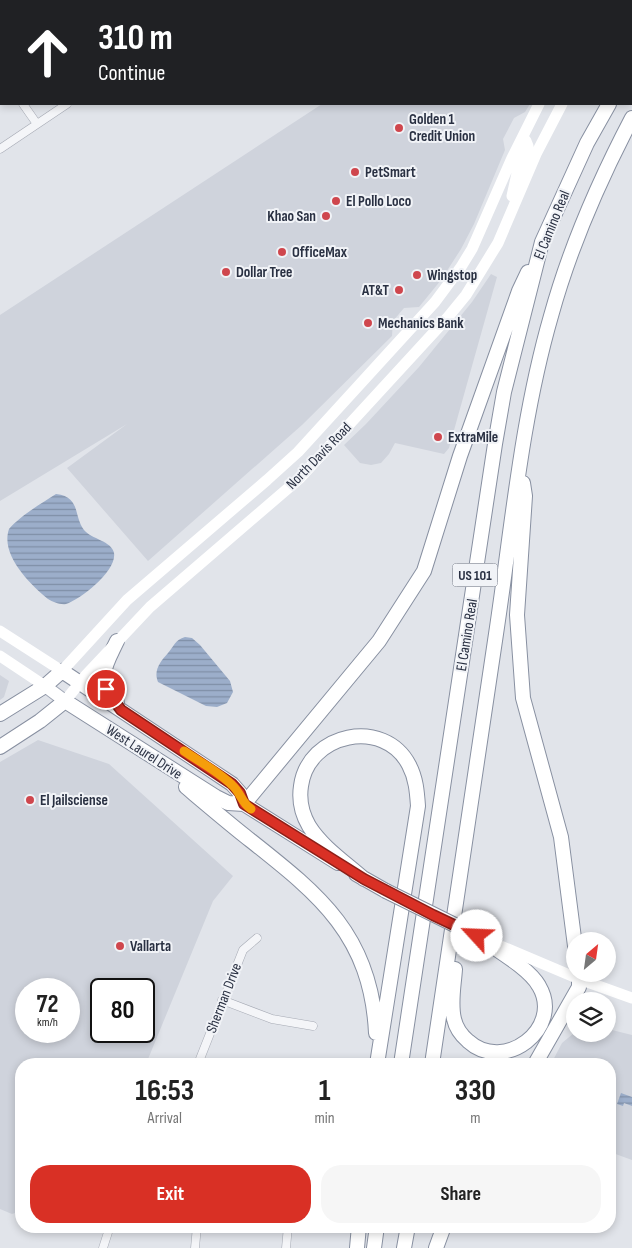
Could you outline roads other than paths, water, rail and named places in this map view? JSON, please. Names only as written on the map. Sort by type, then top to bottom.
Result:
[{"type":"highway","name":"El Camino Real","points":[[402,1058],[494,444],[504,392],[542,242],[587,143],[608,105]]},
{"type":"highway","name":"El Camino Real","points":[[433,1058],[499,618],[520,464],[531,401],[551,317],[577,236],[632,118]]},
{"type":"highway","points":[[244,804],[379,641],[424,572],[460,456],[519,291],[542,242]]},
{"type":"highway","points":[[520,464],[525,496],[517,615],[523,698],[561,836],[573,932]]},
{"type":"highway","points":[[117,641],[104,672],[103,681],[106,689],[121,710]]},
{"type":"highway","name":"West Laurel Drive","points":[[62,671],[232,784],[240,793],[244,804]]},
{"type":"highway","name":"North Davis Road","points":[[0,714],[45,686],[62,671]]},
{"type":"highway","name":"West Laurel Drive","points":[[65,701],[216,797],[228,803],[244,804],[364,879],[477,936]]},
{"type":"highway","name":"North Davis Road","points":[[0,747],[40,721],[65,701]]},
{"type":"highway","points":[[364,879],[315,834],[305,816],[300,798],[301,780],[314,756],[328,744],[344,737],[364,736],[382,741],[398,751],[410,766],[418,790],[418,806],[377,1058]]},
{"type":"highway","points":[[141,750],[289,870],[320,898],[336,917],[349,936],[364,968],[373,1004],[376,1058]]},
{"type":"highway","points":[[457,898],[452,1008],[457,1027],[462,1035],[478,1048],[493,1053],[512,1050],[527,1042],[538,1030],[545,1010],[543,995],[537,982],[528,973],[477,936]]},
{"type":"highway","points":[[538,1058],[579,987],[579,982]]},
{"type":"highway","points":[[357,1248],[358,1233]]},
{"type":"highway","points":[[374,1248],[376,1233]]},
{"type":"highway","points":[[404,1248],[407,1233]]},
{"type":"highway","points":[[436,1248],[441,1233]]},
{"type":"main road","name":"North Davis Road","points":[[62,671],[127,600],[298,452],[436,302],[472,249],[522,137],[539,105]]},
{"type":"main road","name":"North Davis Road","points":[[65,701],[79,683],[150,607],[300,478],[318,460],[448,318],[466,295],[490,257],[508,220],[532,162],[561,105]]},
{"type":"main road","points":[[508,220],[515,179],[528,146],[522,137]]},
{"type":"main road","name":"West Laurel Drive","points":[[0,631],[62,671]]},
{"type":"main road","name":"West Laurel Drive","points":[[0,656],[65,701]]},
{"type":"main road","name":"West Laurel Drive","points":[[477,936],[566,971]]},
{"type":"main road","name":"West Laurel Drive","points":[[593,982],[632,998]]},
{"type":"street","points":[[24,105],[37,124]]},
{"type":"street","points":[[0,149],[66,105]]},
{"type":"street","name":"Sherman Drive","points":[[200,1058],[242,950],[257,938]]},
{"type":"street","points":[[222,1000],[272,1019],[313,1026]]},
{"type":"street","points":[[103,1248],[108,1233]]},
{"type":"street","points":[[195,1248],[196,1233]]},
{"type":"street","points":[[286,1248],[287,1233]]},
{"type":"water","points":[[56,494],[64,496],[73,503],[84,530],[109,546],[114,553],[110,568],[104,576],[89,590],[66,604],[48,599],[25,577],[13,559],[7,539],[9,529],[19,519]]},
{"type":"water","points":[[185,637],[192,638],[200,645],[230,681],[233,692],[227,703],[217,707],[206,706],[158,682],[156,674],[160,663],[177,642]]},
{"type":"water","points":[[621,1093],[632,1097],[632,1106],[624,1103],[623,1106],[617,1104]]},
{"type":"place","name":"Golden 1 Credit Union","points":[[399,128]]},
{"type":"place","name":"PetSmart","points":[[355,172]]},
{"type":"place","name":"El Pollo Loco","points":[[336,201]]},
{"type":"place","name":"Khao San","points":[[326,216]]},
{"type":"place","name":"OfficeMax","points":[[282,252]]},
{"type":"place","name":"Dollar Tree","points":[[226,272]]},
{"type":"place","name":"Wingstop","points":[[417,275]]},
{"type":"place","name":"AT&T","points":[[399,290]]},
{"type":"place","name":"Mechanics Bank","points":[[368,323]]},
{"type":"place","name":"ExtraMile","points":[[438,437]]},
{"type":"place","name":"El Jailsciense","points":[[30,800]]},
{"type":"place","name":"Vallarta","points":[[120,946]]}]
